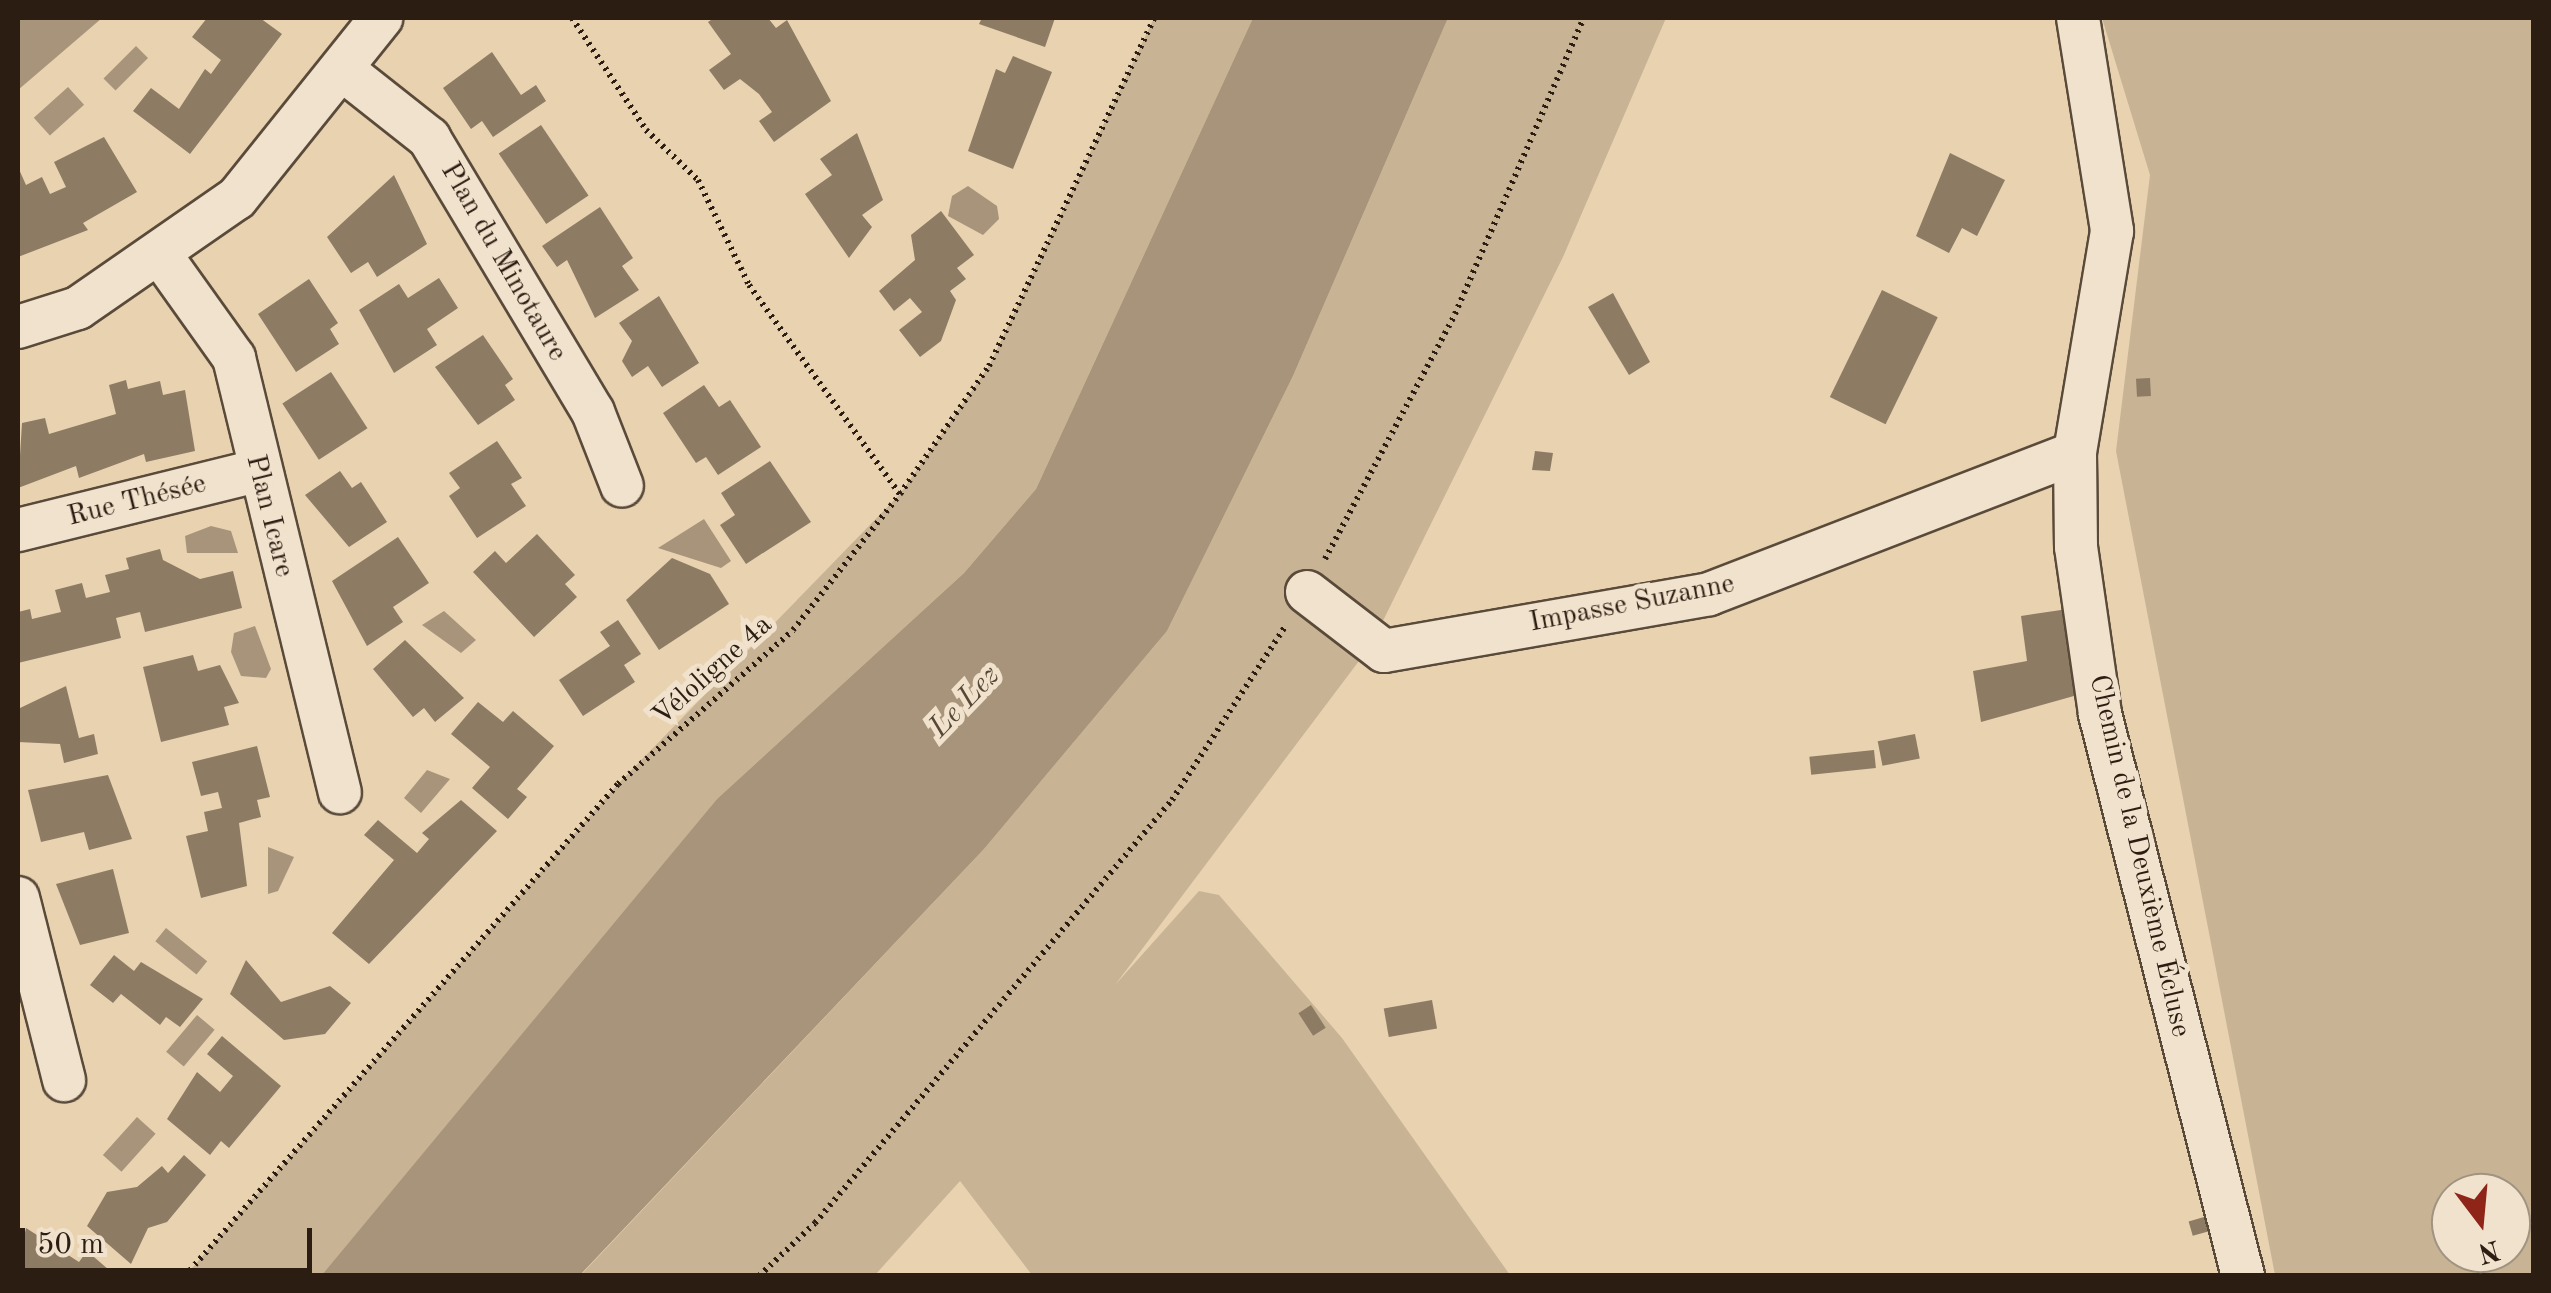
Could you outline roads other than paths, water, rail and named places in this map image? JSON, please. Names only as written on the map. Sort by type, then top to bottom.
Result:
[{"type":"street","points":[[18,327],[78,308],[162,258],[237,198],[381,18]]},
{"type":"street","name":"Chemin de la Deuxième Écluse","points":[[2078,18],[2112,231],[2075,453],[2076,547],[2100,714],[2242,1276]]},
{"type":"street","name":"Plan du Minotaure","points":[[343,70],[430,138],[593,412],[622,486]]},
{"type":"street","name":"Plan Icare","points":[[162,258],[234,358],[256,471],[340,792]]},
{"type":"street","name":"Impasse Suzanne","points":[[1307,592],[1384,651],[1709,594],[1812,562],[2075,453]]},
{"type":"street","name":"Rue Thésée","points":[[18,530],[256,471]]},
{"type":"street","points":[[18,898],[64,1080]]},
{"type":"water","points":[[18,18],[102,18],[18,90]]},
{"type":"water","name":"Le Lez","points":[[1253,18],[1448,18],[1293,376],[1167,631],[984,849],[580,1275],[322,1275],[717,799],[964,573],[1036,489]]},
{"type":"water","points":[[136,46],[148,58],[115,91],[103,79]]},
{"type":"water","points":[[68,87],[84,105],[50,136],[34,118]]},
{"type":"water","points":[[968,186],[997,206],[999,219],[983,235],[948,216],[952,196]]},
{"type":"water","points":[[704,519],[731,561],[721,568],[658,548]]},
{"type":"water","points":[[211,526],[231,531],[238,553],[187,553],[185,536]]},
{"type":"water","points":[[444,611],[476,640],[461,653],[422,625]]},
{"type":"water","points":[[255,626],[271,669],[266,678],[241,676],[231,652],[234,633]]},
{"type":"water","points":[[427,770],[450,779],[421,813],[404,798]]},
{"type":"water","points":[[268,847],[294,857],[278,891],[268,894]]},
{"type":"water","points":[[166,928],[207,961],[196,975],[155,941]]},
{"type":"water","points":[[197,1015],[215,1030],[184,1067],[166,1052]]},
{"type":"water","points":[[137,1117],[156,1134],[121,1172],[103,1155]]}]
